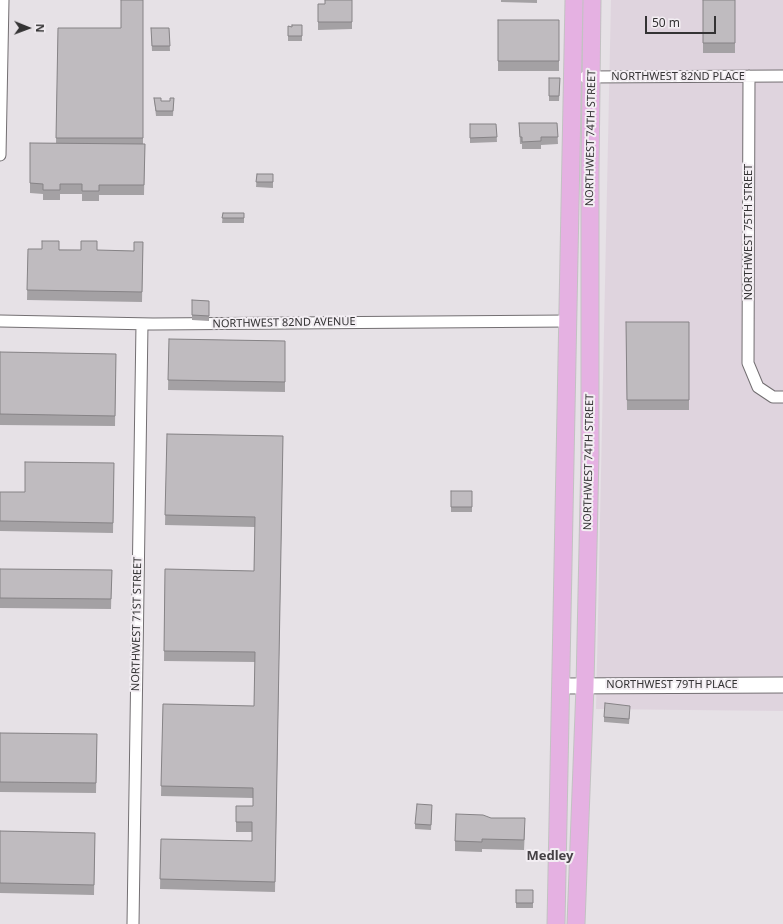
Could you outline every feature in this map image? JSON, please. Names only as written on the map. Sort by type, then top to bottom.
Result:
[{"type":"main road","name":"NORTHWEST 74TH STREET","points":[[556,924],[574,0]]},
{"type":"main road","name":"NORTHWEST 74TH STREET","points":[[576,924],[585,686],[590,454],[592,0]]},
{"type":"main road","name":"NORTHWEST 79TH PLACE","points":[[560,686],[783,685]]},
{"type":"main road","points":[[557,861],[564,865],[571,874],[577,892]]},
{"type":"street","points":[[0,155],[3,0]]},
{"type":"street","name":"NORTHWEST 82ND PLACE","points":[[573,76],[783,76]]},
{"type":"street","name":"NORTHWEST 75TH STREET","points":[[749,76],[748,363],[758,387],[773,397],[783,397]]},
{"type":"street","name":"NORTHWEST 82ND AVENUE","points":[[0,321],[142,324],[568,321]]},
{"type":"street","name":"NORTHWEST 71ST STREET","points":[[133,924],[142,324]]},
{"type":"shaded area","points":[[611,0],[783,0],[783,711],[596,709]]},
{"type":"building","points":[[121,0],[143,0],[143,138],[56,138],[58,28],[121,28]]},
{"type":"building","points":[[325,0],[352,0],[352,22],[318,22],[318,4],[325,4]]},
{"type":"building","points":[[703,0],[735,0],[735,43],[703,43]]},
{"type":"building","points":[[498,20],[559,20],[559,61],[498,61]]},
{"type":"building","points":[[292,25],[302,25],[302,36],[288,36],[288,26],[292,27]]},
{"type":"building","points":[[151,28],[169,28],[170,46],[152,46]]},
{"type":"building","points":[[549,78],[560,78],[559,96],[549,96]]},
{"type":"building","points":[[154,98],[161,98],[161,101],[170,101],[170,98],[174,98],[173,111],[156,111]]},
{"type":"building","points":[[519,123],[557,123],[558,137],[541,137],[541,141],[522,142]]},
{"type":"building","points":[[470,124],[496,124],[497,137],[470,138]]},
{"type":"building","points":[[30,143],[145,144],[144,185],[99,185],[99,191],[82,191],[82,184],[60,184],[60,190],[43,190],[43,184],[30,183]]},
{"type":"building","points":[[257,174],[273,174],[273,182],[256,182]]},
{"type":"building","points":[[223,213],[244,213],[244,218],[222,218]]},
{"type":"building","points":[[42,241],[59,241],[59,250],[81,250],[81,241],[97,241],[97,250],[134,251],[134,242],[143,242],[142,292],[27,290],[28,249],[42,249]]},
{"type":"building","points":[[192,300],[209,301],[209,316],[192,315]]},
{"type":"building","points":[[626,322],[689,322],[689,400],[627,400]]},
{"type":"building","points":[[169,339],[285,341],[285,382],[168,380]]},
{"type":"building","points":[[0,352],[116,354],[115,416],[0,414]]},
{"type":"building","points":[[167,434],[283,436],[275,882],[160,879],[161,839],[252,841],[252,822],[236,822],[236,806],[253,806],[253,788],[161,786],[163,704],[254,706],[255,652],[164,651],[165,569],[254,571],[255,517],[165,515]]},
{"type":"building","points":[[25,462],[114,463],[113,523],[0,521],[0,492],[25,492]]},
{"type":"building","points":[[451,491],[472,491],[472,507],[451,507]]},
{"type":"building","points":[[0,569],[112,570],[111,599],[0,598]]},
{"type":"building","points":[[605,703],[630,706],[629,719],[604,717]]},
{"type":"building","points":[[0,733],[97,734],[96,783],[0,782]]},
{"type":"building","points":[[417,804],[432,805],[431,825],[415,824]]},
{"type":"building","points":[[456,814],[483,815],[491,818],[525,818],[524,840],[482,839],[482,842],[455,841]]},
{"type":"building","points":[[0,831],[95,833],[94,885],[0,883]]},
{"type":"building","points":[[516,890],[533,890],[533,903],[516,903]]},
{"type":"district","name":"Medley","points":[[550,856]]}]
